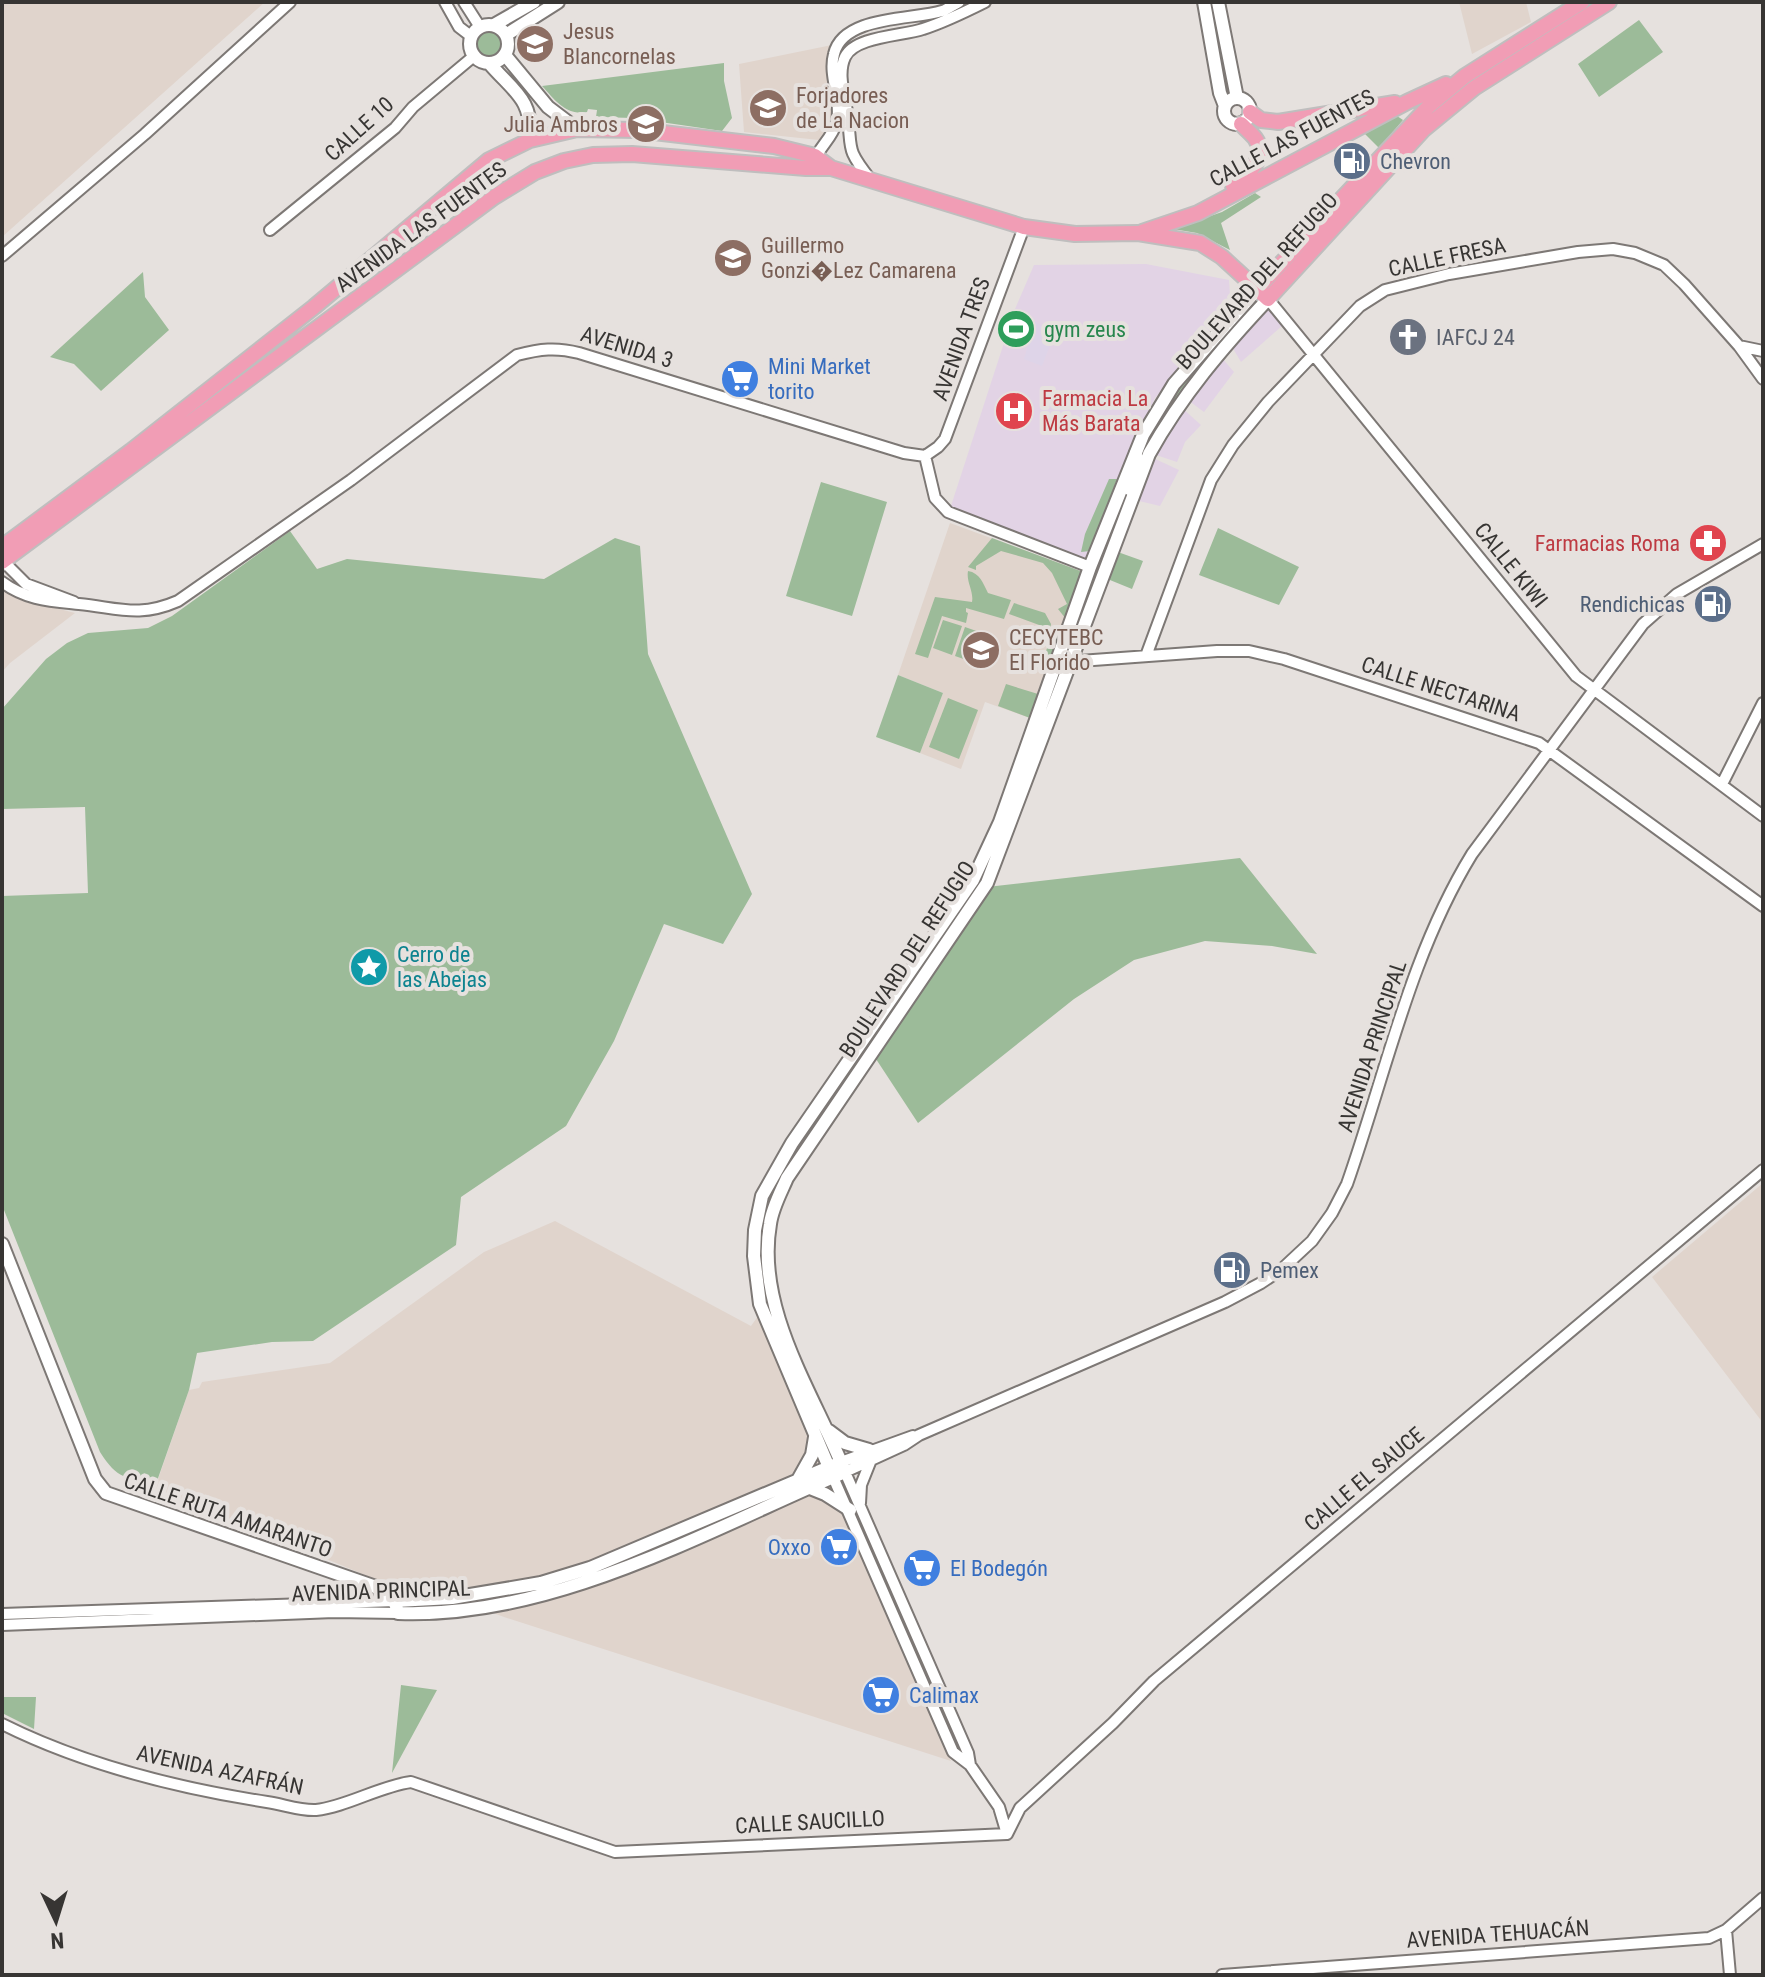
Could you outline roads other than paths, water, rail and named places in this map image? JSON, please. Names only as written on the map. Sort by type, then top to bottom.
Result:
[{"type":"main road","points":[[530,140],[531,118],[527,106],[489,63],[474,56],[470,43],[476,32],[534,2]]},
{"type":"main road","points":[[506,35],[558,2]]},
{"type":"main road","points":[[1198,213],[1250,173],[1257,161],[1259,147],[1246,118],[1247,103],[1231,102],[1220,93],[1204,2]]},
{"type":"main road","points":[[1218,2],[1231,102],[1227,120],[1232,123],[1246,118],[1278,122],[1407,102]]},
{"type":"main road","name":"BOULEVARD DEL REFUGIO","points":[[821,1433],[769,1287],[770,1221],[787,1178],[987,883],[1149,454],[1180,401],[1263,293],[1361,176],[1430,105],[1465,76],[1582,2]]},
{"type":"main road","name":"BOULEVARD DEL REFUGIO","points":[[1263,293],[1339,221],[1424,129],[1464,96],[1609,2]]},
{"type":"main road","points":[[489,63],[505,55],[508,45],[506,35],[494,25]]},
{"type":"main road","points":[[505,55],[548,107],[577,129]]},
{"type":"main road","name":"CALLE LAS FUENTES","points":[[1138,233],[1198,213],[1407,102],[1465,76]]},
{"type":"main road","name":"AVENIDA LAS FUENTES","points":[[2,547],[131,451],[305,314],[489,160],[530,140],[577,129],[637,130],[774,146],[870,179]]},
{"type":"main road","name":"AVENIDA LAS FUENTES","points":[[2,561],[494,197],[535,172],[593,155],[814,162]]},
{"type":"main road","points":[[1339,221],[1362,181],[1361,176]]},
{"type":"main road","points":[[837,1469],[760,1304],[754,1256],[755,1230],[762,1196],[792,1143],[973,880],[1000,822],[1090,567],[1135,453],[1174,384],[1263,293],[1222,257],[1200,243],[1138,233],[1075,234],[1024,227],[870,179]]},
{"type":"main road","name":"CALLE RUTA AMARANTO","points":[[2,1244],[95,1479],[106,1493],[373,1586],[387,1593],[397,1607]]},
{"type":"main road","points":[[821,1433],[870,1455]]},
{"type":"main road","points":[[798,1480],[821,1433]]},
{"type":"main road","name":"AVENIDA PRINCIPAL","points":[[397,1607],[426,1614],[466,1610],[542,1597],[591,1582],[798,1480],[837,1469]]},
{"type":"main road","name":"AVENIDA PRINCIPAL","points":[[689,1534],[810,1488],[837,1469]]},
{"type":"main road","points":[[810,1488],[855,1507]]},
{"type":"street","points":[[2,256],[145,134],[290,2]]},
{"type":"street","points":[[445,2],[459,27],[476,32]]},
{"type":"street","points":[[464,2],[476,32]]},
{"type":"street","points":[[814,162],[831,138],[838,118],[832,74],[839,42],[883,20],[943,11],[959,2]]},
{"type":"street","points":[[870,179],[852,156],[849,146],[848,116],[841,76],[845,57],[854,47],[873,39],[922,30],[985,2]]},
{"type":"street","name":"CALLE 10","points":[[270,230],[395,128],[413,107],[474,56]]},
{"type":"street","name":"AVENIDA TRES","points":[[925,456],[945,439],[1024,227]]},
{"type":"street","name":"CALLE FRESA","points":[[1146,656],[1211,480],[1233,445],[1268,402],[1360,306],[1395,287],[1478,269],[1613,249],[1648,257],[1664,265],[1739,346],[1763,379]]},
{"type":"street","name":"CALLE KIWI","points":[[1263,293],[1576,676],[1763,816]]},
{"type":"street","points":[[1739,346],[1763,351]]},
{"type":"street","name":"AVENIDA 3","points":[[2,582],[79,604],[136,612],[178,601],[351,480],[504,364],[517,355],[539,349],[560,348],[579,353],[904,453],[925,456]]},
{"type":"street","points":[[1125,513],[1123,509],[1140,461],[1135,453]]},
{"type":"street","points":[[925,456],[935,498],[943,509],[1090,567]]},
{"type":"street","name":"AVENIDA PRINCIPAL","points":[[837,1469],[902,1438],[919,1435],[1225,1302],[1282,1269],[1312,1241],[1347,1184],[1410,987],[1449,891],[1472,854],[1595,690],[1616,657],[1656,611],[1680,592],[1763,544]]},
{"type":"street","name":"AVENIDA 3","points":[[2,561],[33,593]]},
{"type":"street","name":"CALLE NECTARINA","points":[[1056,662],[1249,651],[1284,659],[1524,737],[1548,749],[1763,906]]},
{"type":"street","points":[[1722,784],[1763,703]]},
{"type":"street","name":"CALLE EL SAUCE","points":[[1007,1834],[1020,1808],[1209,1633],[1763,1170]]},
{"type":"street","points":[[855,1507],[870,1455]]},
{"type":"street","points":[[837,1469],[953,1752],[970,1765],[1000,1810],[1007,1834]]},
{"type":"street","name":"AVENIDA PRINCIPAL","points":[[2,1614],[397,1607]]},
{"type":"street","name":"AVENIDA PRINCIPAL","points":[[2,1625],[397,1607]]},
{"type":"street","name":"AVENIDA AZAFRÁN","points":[[2,1724],[54,1749],[104,1765],[244,1798],[316,1810],[411,1782],[615,1852]]},
{"type":"street","points":[[1000,1810],[1012,1813],[1020,1808]]},
{"type":"street","name":"CALLE SAUCILLO","points":[[615,1852],[1007,1834]]},
{"type":"street","name":"AVENIDA TEHUACÁN","points":[[1222,1975],[1709,1938],[1726,1930],[1763,1898]]},
{"type":"street","points":[[1726,1930],[1730,1975]]},
{"type":"place","name":"Jesus Blancornelas","points":[[535,44]]},
{"type":"place","name":"Forjadores de La Nacion","points":[[768,108]]},
{"type":"place","name":"Julia Ambros","points":[[646,124]]},
{"type":"place","name":"Chevron","points":[[1352,161]]},
{"type":"place","name":"Guillermo Gonzi�Lez Camarena","points":[[733,258]]},
{"type":"place","name":"gym zeus","points":[[1016,329]]},
{"type":"place","name":"IAFCJ 24","points":[[1408,337]]},
{"type":"place","name":"Mini Market torito","points":[[740,379]]},
{"type":"place","name":"Farmacia La Más Barata","points":[[1014,411]]},
{"type":"place","name":"Farmacias Roma","points":[[1708,543]]},
{"type":"place","name":"Rendichicas","points":[[1713,604]]},
{"type":"place","name":"CECYTEBC El Florido","points":[[981,650]]},
{"type":"place","name":"Cerro de las Abejas","points":[[369,967]]},
{"type":"place","name":"Pemex","points":[[1232,1270]]},
{"type":"place","name":"Oxxo","points":[[839,1547]]},
{"type":"place","name":"El Bodegón","points":[[922,1568]]},
{"type":"place","name":"Calimax","points":[[881,1695]]}]
